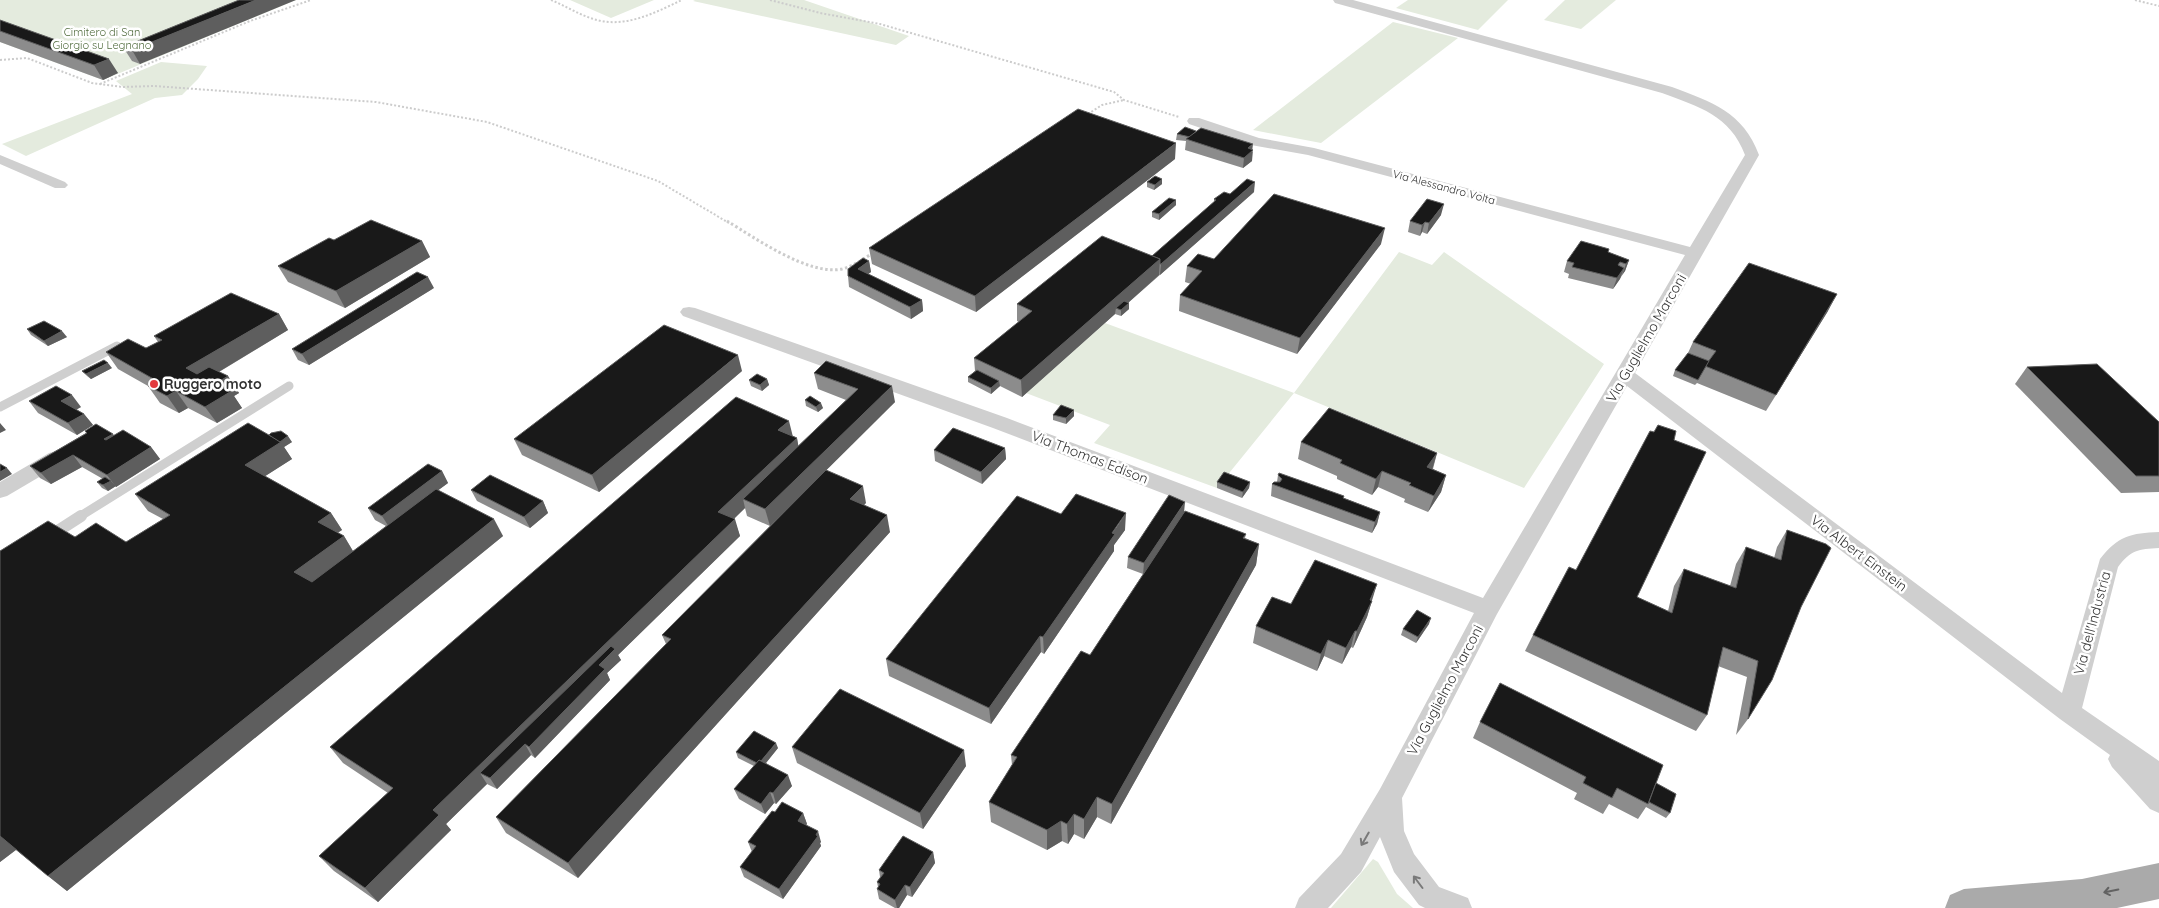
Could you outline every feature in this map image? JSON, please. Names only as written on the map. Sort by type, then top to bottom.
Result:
[{"type":"main road","points":[[1964,908],[2082,897],[2159,881]]},
{"type":"street","name":"Via Guglielmo Marconi","points":[[1309,908],[1351,863],[1389,797],[1488,609],[1752,155],[1749,144],[1739,127],[1724,115],[1705,105],[1666,90],[1339,0]]},
{"type":"street","name":"Via Alessandro Volta","points":[[1194,121],[1256,142],[1309,152],[1695,253]]},
{"type":"street","points":[[0,159],[60,185]]},
{"type":"street","name":"Via Thomas Edison","points":[[689,312],[1000,423],[1488,609]]},
{"type":"street","name":"Via Albert Einstein","points":[[1625,375],[2069,712],[2159,775]]},
{"type":"street","points":[[0,491],[70,450]]},
{"type":"street","name":"Via dell'Industria","points":[[2069,712],[2108,565],[2121,547],[2141,540],[2159,540]]},
{"type":"street","name":"Via Albert Einstein","points":[[2094,730],[2159,802]]},
{"type":"street","points":[[1389,797],[1391,831],[1404,863],[1429,896],[1458,908]]},
{"type":"lane","points":[[0,407],[117,346]]},
{"type":"lane","points":[[41,541],[289,386]]},
{"type":"path","points":[[100,84],[250,22],[311,0]]},
{"type":"path","points":[[550,0],[597,20],[614,21],[649,14],[682,0]]},
{"type":"path","points":[[770,0],[880,24],[1114,92],[1124,100],[1194,121]]},
{"type":"path","points":[[2135,0],[2159,6]]},
{"type":"path","points":[[0,60],[27,58],[92,83],[122,87],[154,86],[376,102],[487,122],[658,181],[776,250],[814,267],[841,269],[858,263],[874,252]]},
{"type":"path","points":[[1086,116],[1102,105],[1124,100]]},
{"type":"green space","name":"Cimitero di San Giorgio su Legnano","points":[[0,0],[296,0],[103,80],[0,42]]},
{"type":"green space","points":[[570,0],[654,0],[611,18]]},
{"type":"green space","points":[[804,0],[909,36],[896,45],[693,1]]},
{"type":"green space","points":[[1408,0],[1508,0],[1478,30],[1396,8]]},
{"type":"green space","points":[[1565,0],[1616,0],[1581,29],[1544,20]]},
{"type":"green space","points":[[1393,22],[1458,38],[1321,143],[1253,130]]},
{"type":"green space","points":[[161,62],[207,66],[198,79],[182,95],[155,98],[26,156],[2,144],[132,94],[116,81]]},
{"type":"green space","points":[[1399,252],[1432,265],[1444,252],[1604,364],[1524,488],[1294,393]]},
{"type":"green space","points":[[1105,323],[1294,393],[1217,488],[1094,443],[1110,425],[1026,393]]},
{"type":"green space","points":[[1373,859],[1378,862],[1397,894],[1413,908],[1331,908]]},
{"type":"building","points":[[239,0],[256,0],[132,50],[123,47]]},
{"type":"building","points":[[0,20],[109,59],[94,65],[0,31]]},
{"type":"building","points":[[1078,109],[1176,143],[975,296],[869,248]]},
{"type":"building","points":[[1185,127],[1196,131],[1190,137],[1177,134]]},
{"type":"building","points":[[1201,128],[1253,144],[1248,148],[1253,150],[1244,158],[1186,139]]},
{"type":"building","points":[[1155,176],[1162,179],[1155,185],[1147,182]]},
{"type":"building","points":[[1247,179],[1255,182],[1161,264],[1160,259],[1152,256],[1216,200],[1214,199],[1224,192],[1230,194]]},
{"type":"building","points":[[1274,194],[1385,228],[1300,338],[1180,295],[1202,271],[1187,266],[1198,254],[1214,259]]},
{"type":"building","points":[[1169,198],[1176,200],[1159,214],[1152,212]]},
{"type":"building","points":[[1427,199],[1444,204],[1429,223],[1425,222],[1422,225],[1410,221]]},
{"type":"building","points":[[371,220],[422,241],[336,291],[278,266],[329,238],[334,240]]},
{"type":"building","points":[[1102,236],[1160,259],[1021,380],[974,358],[1032,311],[1017,304]]},
{"type":"building","points":[[1581,241],[1609,249],[1608,252],[1629,260],[1626,264],[1620,262],[1618,265],[1624,268],[1617,278],[1572,267],[1574,263],[1567,261]]},
{"type":"building","points":[[863,258],[869,261],[858,269],[922,300],[910,307],[848,276],[848,269]]},
{"type":"building","points":[[1749,263],[1837,294],[1776,395],[1705,366],[1716,351],[1693,342]]},
{"type":"building","points":[[417,272],[428,277],[302,354],[292,349]]},
{"type":"building","points":[[231,293],[279,314],[186,368],[197,374],[209,367],[228,376],[215,384],[230,392],[205,407],[176,391],[167,396],[148,386],[157,381],[106,352],[128,339],[146,348],[162,340],[154,336]]},
{"type":"building","points":[[1124,301],[1129,303],[1121,310],[1116,308]]},
{"type":"building","points":[[44,321],[62,331],[44,341],[27,329]]},
{"type":"building","points":[[664,325],[738,355],[592,475],[514,439]]},
{"type":"building","points":[[1688,353],[1709,361],[1698,380],[1675,370]]},
{"type":"building","points":[[104,360],[108,363],[86,374],[82,371]]},
{"type":"building","points":[[826,361],[892,386],[765,509],[743,499],[858,389],[814,373]]},
{"type":"building","points":[[2097,364],[2159,422],[2159,476],[2136,476],[2027,367]]},
{"type":"building","points":[[977,370],[999,381],[991,388],[968,377]]},
{"type":"building","points":[[757,374],[767,379],[760,385],[749,380]]},
{"type":"building","points":[[56,386],[72,395],[61,401],[84,414],[68,423],[29,401]]},
{"type":"building","points":[[810,396],[821,403],[816,407],[805,400]]},
{"type":"building","points":[[736,397],[789,421],[778,430],[797,438],[718,512],[735,519],[433,810],[439,815],[365,888],[319,856],[393,788],[330,747]]},
{"type":"building","points":[[1061,405],[1074,410],[1066,418],[1053,415]]},
{"type":"building","points":[[1329,408],[1437,453],[1427,467],[1446,475],[1434,496],[1409,485],[1411,483],[1382,471],[1376,479],[1340,463],[1342,460],[1301,442]]},
{"type":"building","points":[[248,423],[281,442],[245,465],[331,513],[318,522],[344,536],[294,572],[312,582],[436,489],[494,519],[48,876],[0,836],[0,551],[48,521],[75,537],[96,523],[126,542],[170,515],[135,494]]},
{"type":"building","points":[[96,424],[113,434],[104,439],[106,440],[123,430],[151,447],[107,475],[73,455],[41,473],[30,466],[87,433],[85,431]]},
{"type":"building","points":[[1658,425],[1676,431],[1674,440],[1706,452],[1637,597],[1672,613],[1684,569],[1736,588],[1746,547],[1781,560],[1787,530],[1826,544],[1831,548],[1801,607],[1772,680],[1748,719],[1758,661],[1723,647],[1707,715],[1533,635],[1569,567],[1576,570],[1650,431],[1654,432]]},
{"type":"building","points":[[953,428],[1005,448],[981,472],[934,450]]},
{"type":"building","points":[[281,431],[288,436],[280,442],[269,435],[271,433]]},
{"type":"building","points":[[0,464],[7,468],[0,472]]},
{"type":"building","points":[[428,464],[442,471],[382,516],[368,508]]},
{"type":"building","points":[[826,470],[863,486],[850,499],[887,515],[568,863],[496,817],[671,639],[662,635]]},
{"type":"building","points":[[1224,472],[1250,482],[1243,492],[1217,482]]},
{"type":"building","points":[[1279,473],[1344,496],[1343,498],[1380,512],[1375,522],[1272,484],[1280,482],[1282,479],[1278,475]]},
{"type":"building","points":[[490,475],[543,501],[524,517],[471,490]]},
{"type":"building","points":[[105,477],[111,481],[103,485],[97,482]]},
{"type":"building","points":[[1076,494],[1126,513],[1112,533],[1115,534],[1043,637],[1040,636],[989,708],[886,659],[1017,496],[1061,514]]},
{"type":"building","points":[[1169,495],[1185,502],[1144,563],[1128,557]]},
{"type":"building","points":[[1185,511],[1246,534],[1243,538],[1259,544],[1112,804],[1097,797],[1084,819],[1074,814],[1067,824],[1061,821],[1047,830],[989,802],[1017,757],[1011,755],[1081,651],[1090,655]]},
{"type":"building","points":[[1315,560],[1377,584],[1370,600],[1372,601],[1346,648],[1328,640],[1321,654],[1256,626],[1272,597],[1291,604]]},
{"type":"building","points":[[1417,610],[1431,618],[1418,637],[1403,629]]},
{"type":"building","points":[[611,646],[615,649],[599,665],[605,669],[529,747],[525,744],[490,778],[480,773]]},
{"type":"building","points":[[1500,683],[1663,765],[1648,804],[1617,788],[1612,798],[1583,783],[1586,777],[1480,722]]},
{"type":"building","points":[[840,689],[964,750],[920,813],[792,747]]},
{"type":"building","points":[[754,731],[776,743],[761,761],[759,760],[757,763],[736,752]]},
{"type":"building","points":[[759,760],[788,775],[773,793],[770,792],[761,804],[734,789]]},
{"type":"building","points":[[1656,783],[1676,794],[1670,813],[1649,802]]},
{"type":"building","points":[[782,802],[803,813],[798,821],[818,831],[816,835],[818,836],[779,889],[740,867],[756,846],[748,842],[772,811],[775,812]]},
{"type":"building","points":[[903,836],[933,852],[910,887],[905,885],[895,900],[877,889],[880,884],[877,882],[884,873],[879,870]]},
{"type":"place","name":"Ruggero moto","points":[[154,384]]}]
